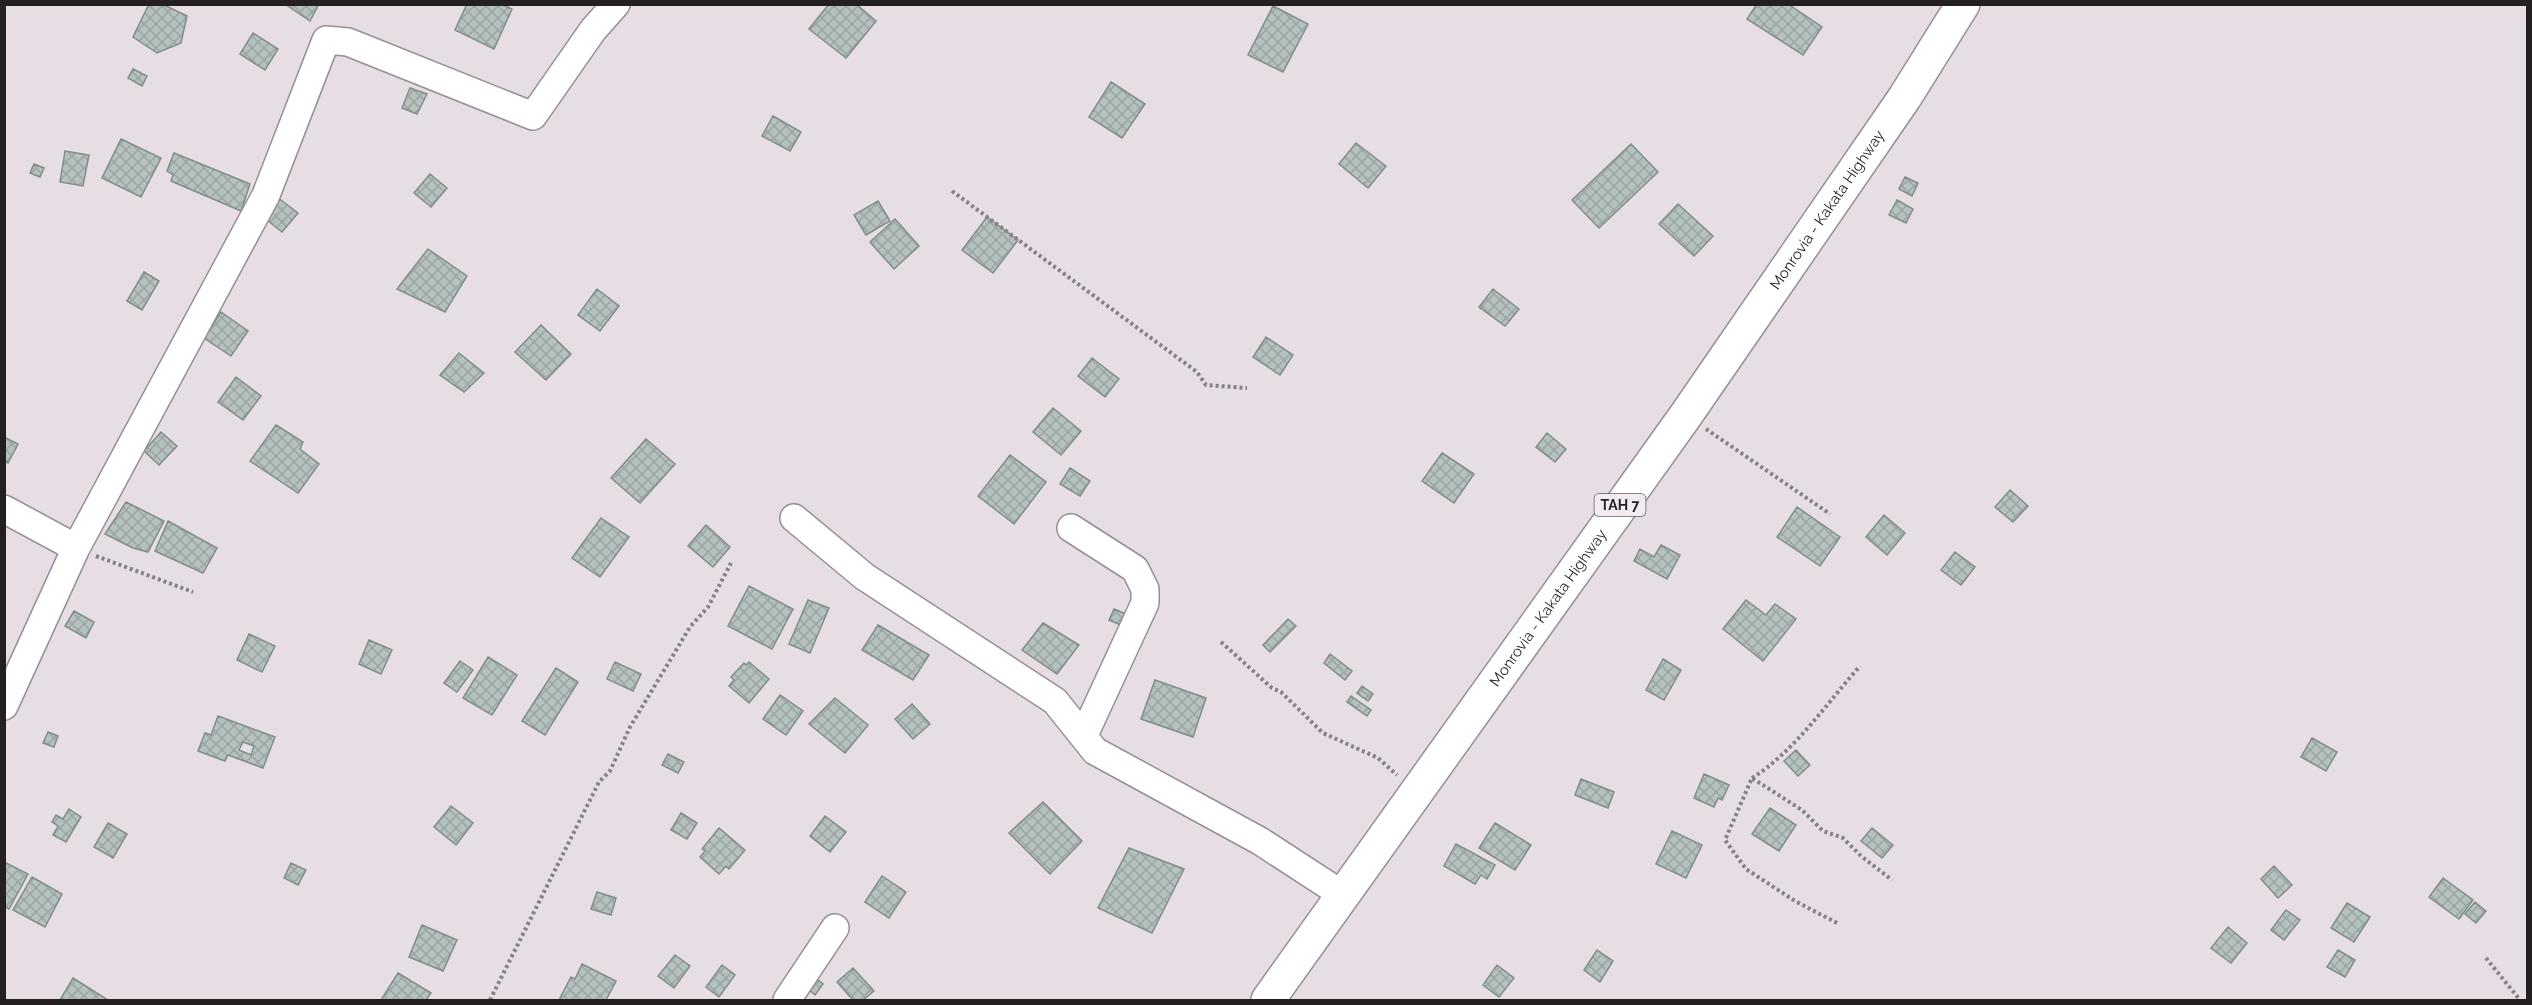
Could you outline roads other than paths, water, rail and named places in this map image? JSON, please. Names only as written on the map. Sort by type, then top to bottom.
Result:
[{"type":"highway","name":"Monrovia - Kakata Highway","points":[[1268,1000],[1686,415],[1905,97],[1963,4]]},
{"type":"street","points":[[4,706],[76,548],[266,195],[326,40],[348,42],[533,116],[594,30],[616,4]]},
{"type":"street","points":[[4,509],[76,548]]},
{"type":"street","points":[[794,518],[866,577],[1055,701],[1084,735],[1095,752],[1260,841],[1343,895]]},
{"type":"street","points":[[1071,528],[1135,569],[1145,589],[1145,603],[1084,735]]},
{"type":"street","points":[[787,1000],[835,928]]}]
